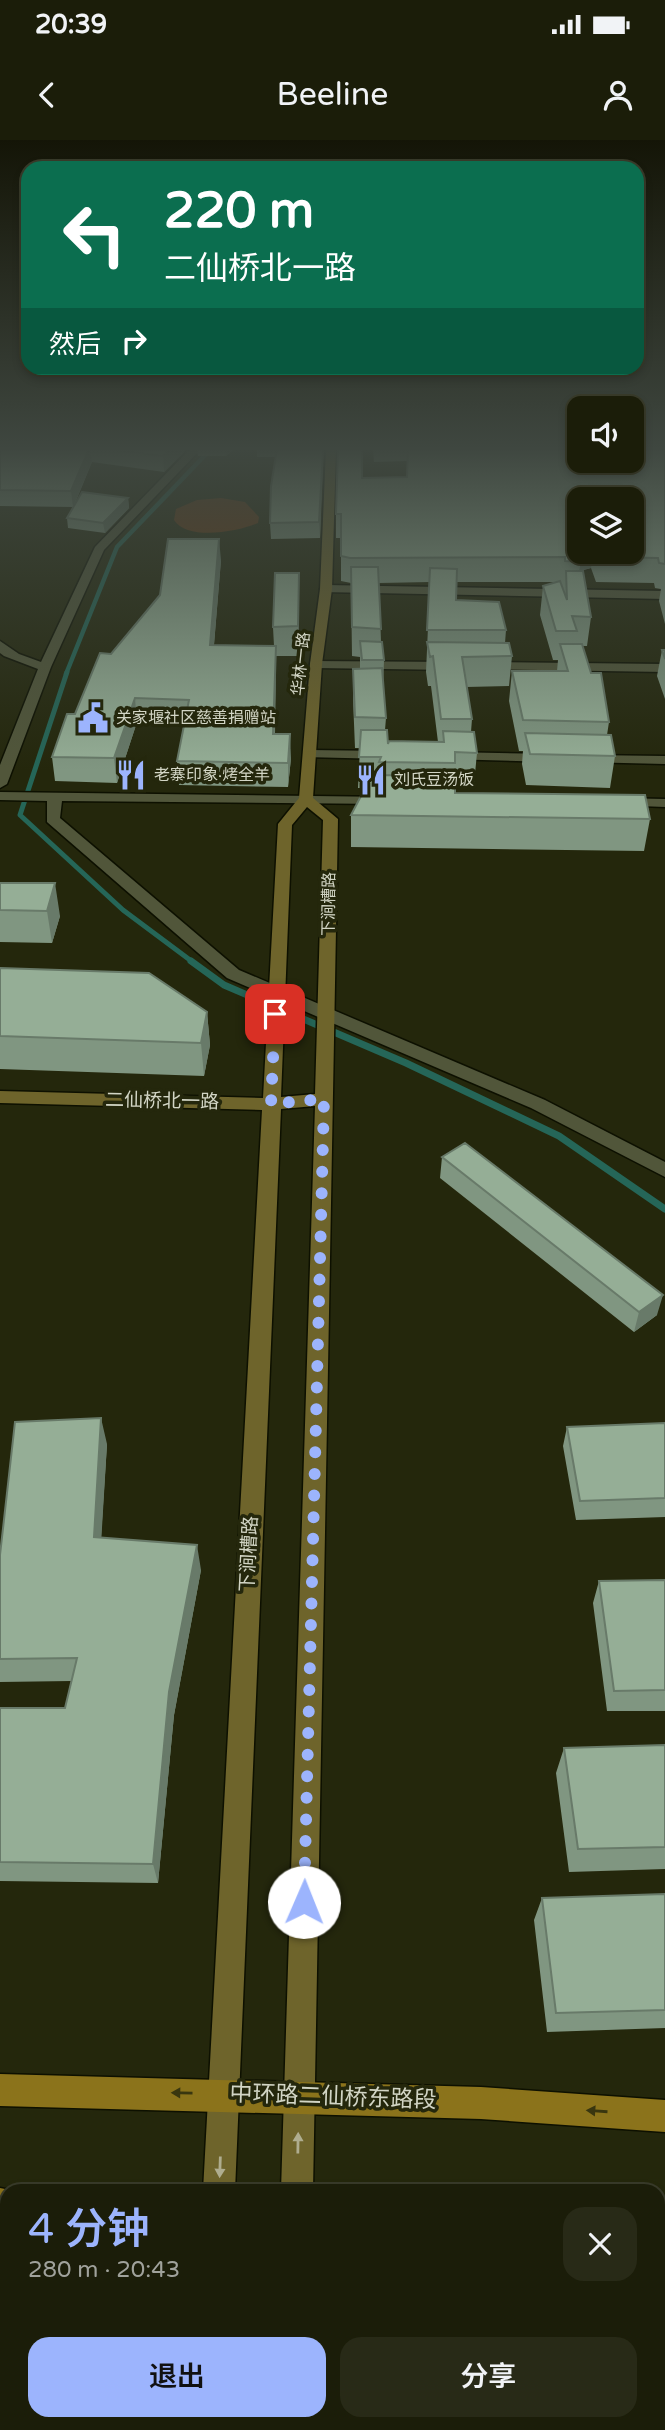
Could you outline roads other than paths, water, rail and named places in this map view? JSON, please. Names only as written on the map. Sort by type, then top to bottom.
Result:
[{"type":"main road","name":"中环路二仙桥东路段","points":[[0,2090],[481,2103],[665,2116]]},
{"type":"street","points":[[96,556],[45,667],[2,792],[51,796],[403,800]]},
{"type":"street","name":"华林一路","points":[[306,799],[327,556]]},
{"type":"street","points":[[326,590],[665,595]]},
{"type":"street","points":[[0,645],[5,652],[22,661],[45,667]]},
{"type":"street","points":[[316,664],[665,668]]},
{"type":"street","points":[[309,754],[405,755]]},
{"type":"street","points":[[432,756],[665,760]]},
{"type":"street","points":[[51,796],[52,819],[233,974],[276,1002],[326,1024],[538,1104],[665,1170]]},
{"type":"street","name":"下涧槽路","points":[[219,2184],[285,824],[306,799],[331,819],[297,2184]]},
{"type":"street","points":[[596,802],[665,803]]},
{"type":"street","name":"二仙桥北一路","points":[[0,1097],[271,1104],[324,1099]]},
{"type":"waterway","points":[[66,674],[113,556]]},
{"type":"waterway","points":[[67,672],[20,815],[123,910],[194,963]]},
{"type":"waterway","points":[[191,961],[224,985],[406,1063],[559,1136],[665,1209]]},
{"type":"place","name":"关家堰社区慈善捐赠站","points":[[93,718]]},
{"type":"place","name":"老寨印象·烤全羊","points":[[131,775]]},
{"type":"place","name":"刘氏豆汤饭","points":[[371,780]]}]
